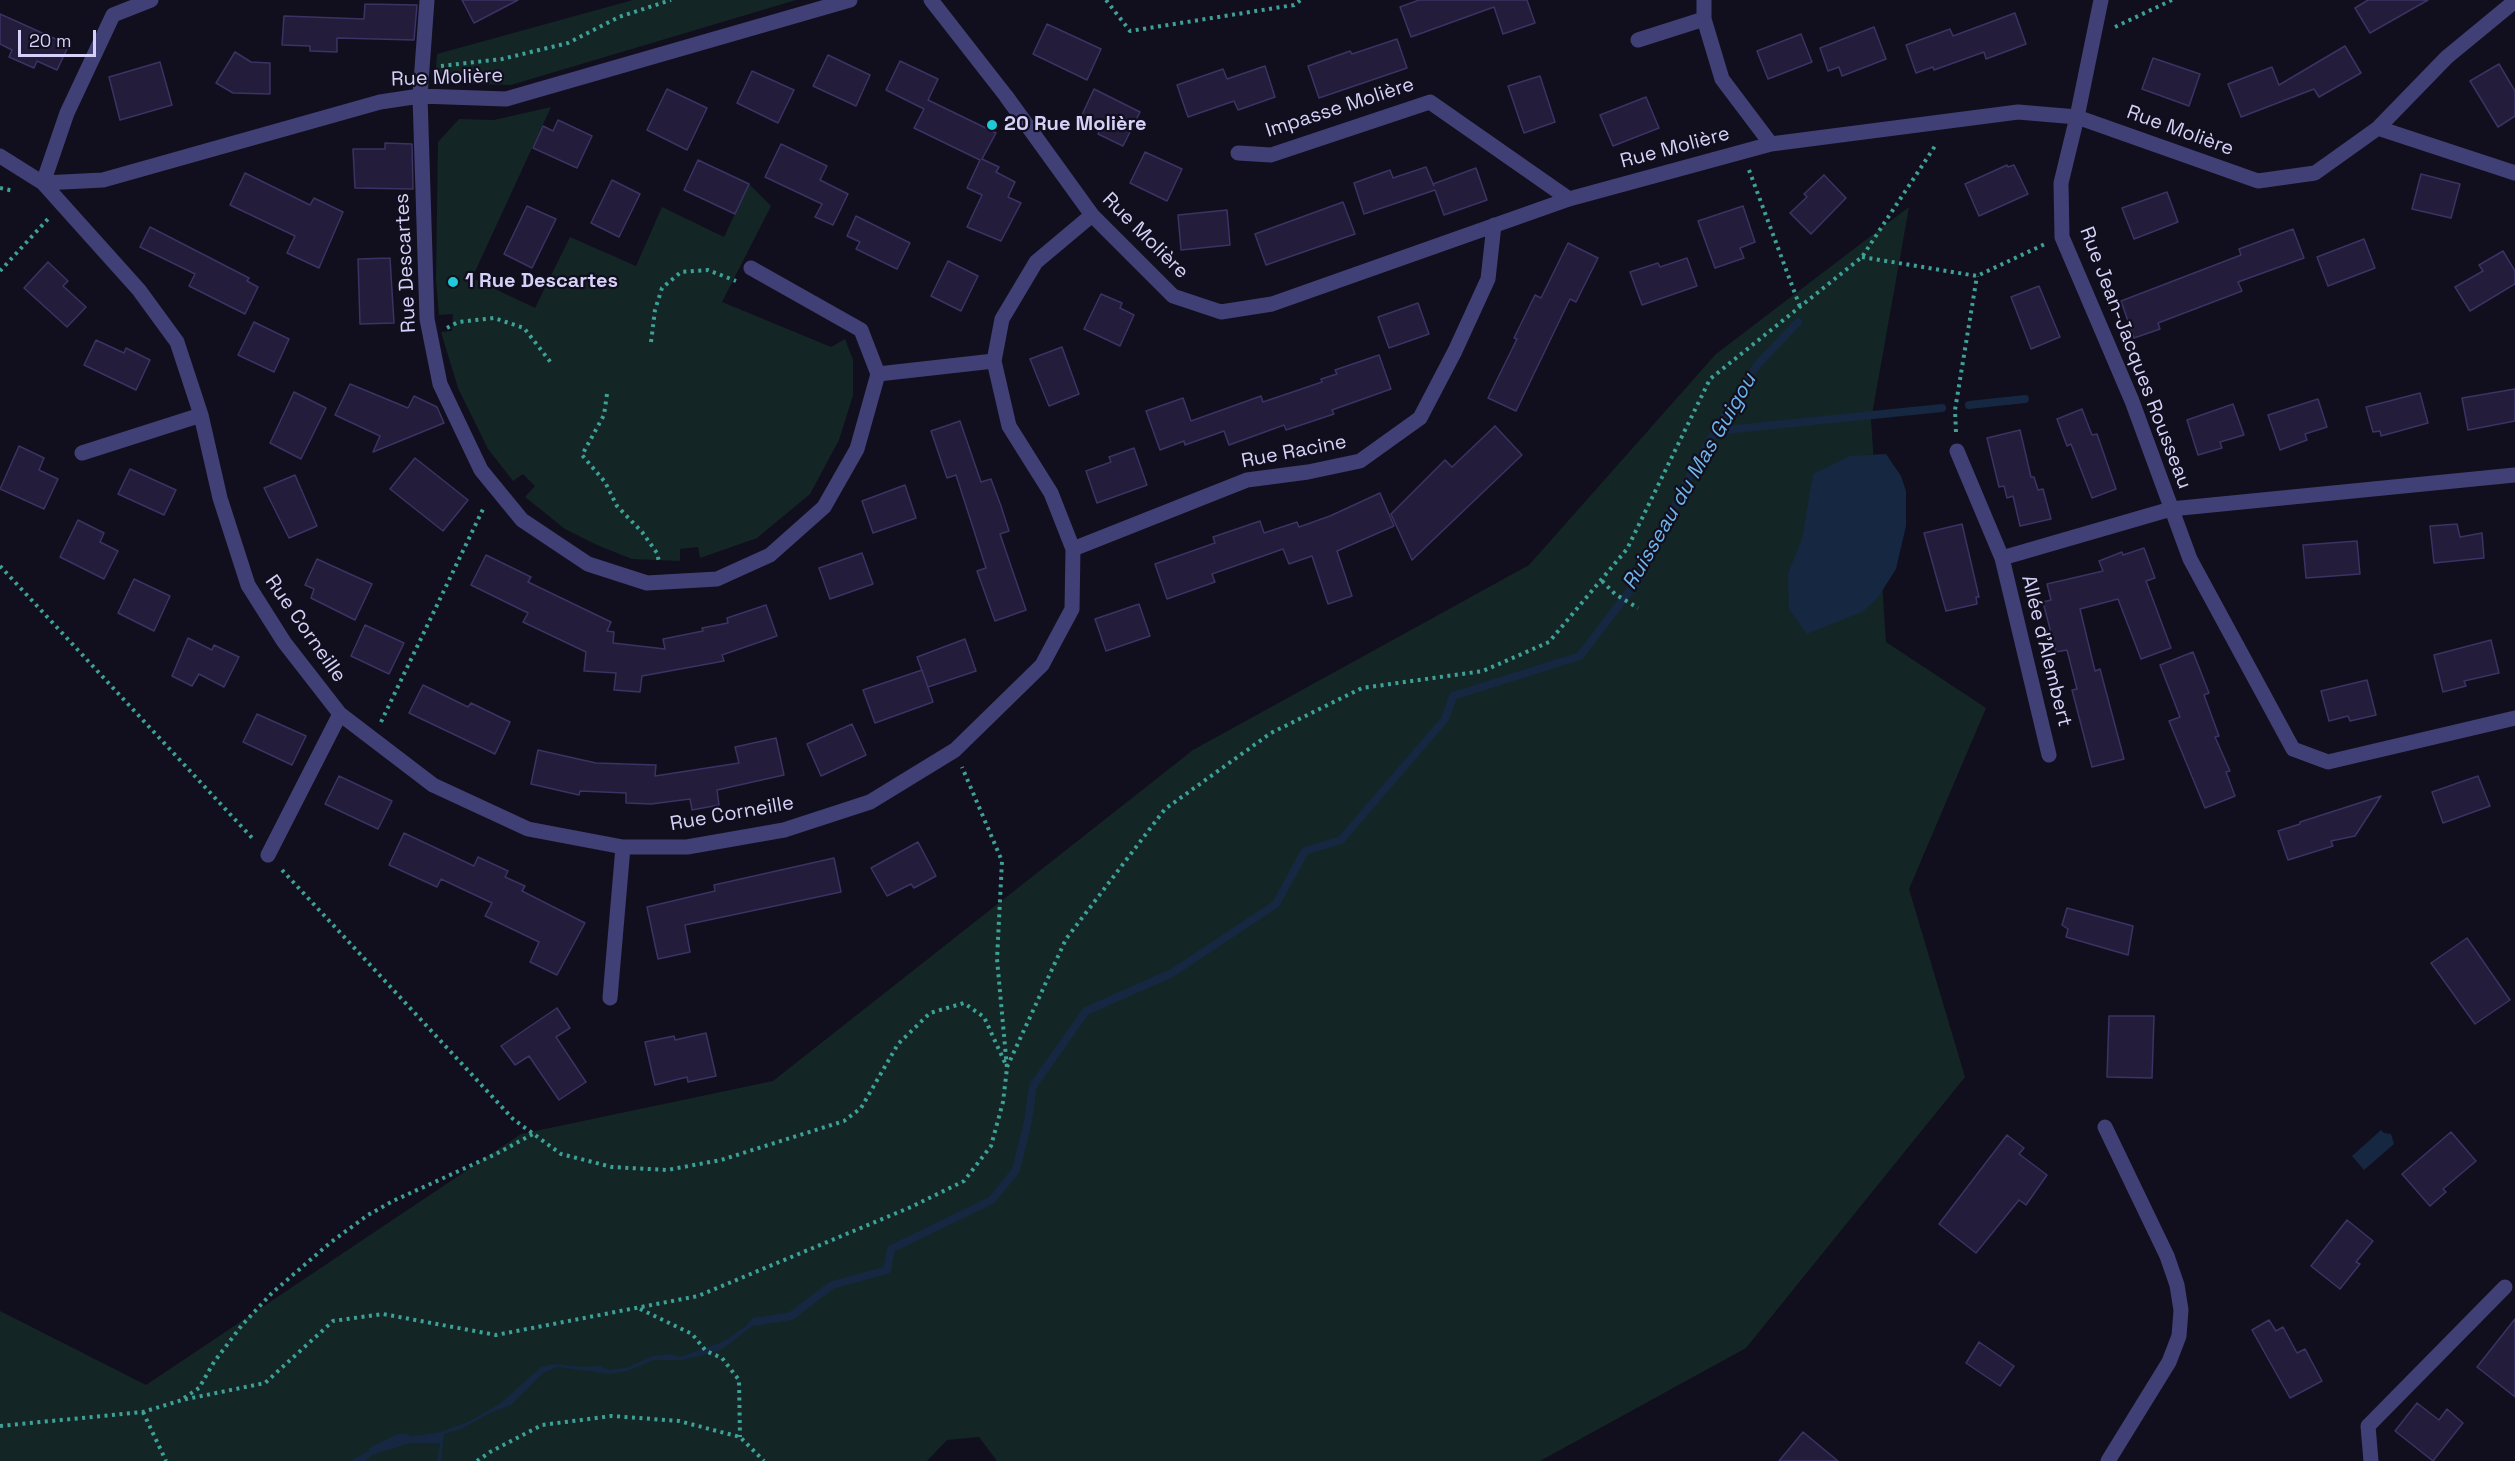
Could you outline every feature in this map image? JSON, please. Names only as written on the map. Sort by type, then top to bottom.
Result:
[{"type":"street","points":[[43,183],[67,113],[113,15],[152,0]]},
{"type":"street","name":"Rue Descartes","points":[[427,0],[420,96],[427,319],[430,336],[440,384],[481,471],[522,520],[588,564],[647,583],[717,579],[770,555],[824,507],[857,448],[878,374]]},
{"type":"street","name":"Rue Molière","points":[[43,183],[103,180],[380,102],[420,96],[506,99],[850,0]]},
{"type":"street","name":"Rue Molière","points":[[931,0],[1006,96],[1092,215],[1173,296],[1221,312],[1272,304],[1569,199],[1771,144],[2018,112],[2077,117],[2258,181],[2315,172],[2378,128],[2447,57],[2515,1]]},
{"type":"street","points":[[1704,0],[1704,20],[1722,79],[1771,144]]},
{"type":"street","name":"Rue Jean-Jacques Rousseau","points":[[2101,0],[2061,183],[2062,237],[2132,401],[2190,559],[2293,749],[2328,762],[2515,718]]},
{"type":"street","points":[[1638,40],[1704,20]]},
{"type":"street","name":"Impasse Molière","points":[[1239,153],[1271,155],[1430,102],[1569,199]]},
{"type":"street","points":[[2378,128],[2515,173]]},
{"type":"street","name":"Rue Corneille","points":[[0,156],[43,183],[139,290],[177,342],[201,415],[220,498],[248,585],[284,642],[340,714],[433,785],[528,829],[623,847],[687,847],[784,830],[870,802],[956,750],[1042,665],[1072,609],[1073,549],[1051,493],[1009,426],[994,361],[1002,319],[1036,262],[1092,215]]},
{"type":"street","name":"Rue Racine","points":[[1073,549],[1247,480],[1308,472],[1360,461],[1420,418],[1455,351],[1488,279],[1494,225]]},
{"type":"street","points":[[751,268],[861,330],[878,374],[994,361]]},
{"type":"street","points":[[82,453],[201,415]]},
{"type":"street","name":"Allée d'Alembert","points":[[1957,451],[2002,558],[2049,755]]},
{"type":"street","name":"Rue Jean-Jacques Rousseau","points":[[2171,509],[2515,475]]},
{"type":"street","name":"Allée d'Alembert","points":[[2002,558],[2171,509]]},
{"type":"street","points":[[268,855],[340,714]]},
{"type":"street","points":[[610,998],[623,847]]},
{"type":"street","points":[[2105,1127],[2167,1256],[2177,1285],[2181,1310],[2179,1336],[2169,1362],[2108,1461]]},
{"type":"street","points":[[2371,1461],[2368,1426],[2505,1287]]},
{"type":"path","points":[[422,69],[502,59],[568,43],[619,18],[671,0]]},
{"type":"path","points":[[1106,0],[1130,31],[1294,6],[1300,0]]},
{"type":"path","points":[[2093,37],[2172,0]]},
{"type":"path","points":[[1007,1068],[1066,939],[1166,809],[1271,733],[1362,688],[1483,671],[1549,642],[1627,549],[1710,379],[1862,256],[1951,121]]},
{"type":"path","points":[[1742,152],[1800,307]]},
{"type":"path","points":[[0,272],[62,203]]},
{"type":"path","points":[[1862,256],[1977,276],[2062,237]]},
{"type":"path","points":[[651,342],[655,310],[662,288],[681,272],[708,270],[740,283],[751,268]]},
{"type":"path","points":[[1957,451],[1955,410],[1977,276]]},
{"type":"path","points":[[430,336],[459,322],[494,318],[524,328],[552,364]]},
{"type":"path","points":[[607,394],[604,415],[582,455],[605,482],[617,506],[642,532],[657,552],[665,582]]},
{"type":"path","points":[[373,739],[494,486]]},
{"type":"path","points":[[0,566],[513,1119],[561,1155],[612,1167],[667,1170],[722,1160],[844,1121],[861,1108],[898,1044],[930,1013],[964,1003],[984,1017],[1007,1068]]},
{"type":"path","points":[[1602,581],[1615,594],[1638,608]]},
{"type":"path","points":[[0,1426],[142,1412],[182,1400],[265,1383],[333,1321],[383,1314],[496,1335],[700,1295],[911,1207],[964,1182],[991,1146],[1003,1102],[1007,1068],[997,958],[1002,861],[956,750]]},
{"type":"path","points":[[182,1400],[200,1388],[214,1362],[242,1325],[272,1293],[331,1242],[368,1215],[393,1201],[496,1154],[533,1134]]},
{"type":"path","points":[[639,1308],[692,1334],[706,1351],[722,1358],[739,1380],[740,1437]]},
{"type":"path","points":[[142,1412],[166,1461]]},
{"type":"path","points":[[477,1461],[542,1425],[612,1416],[679,1421],[740,1437],[764,1461]]},
{"type":"green space","points":[[633,0],[796,0],[511,85],[442,83],[436,67],[437,54]]},
{"type":"green space","points":[[551,107],[472,278],[535,308],[570,237],[636,266],[662,207],[724,237],[749,184],[771,206],[722,302],[831,347],[845,339],[853,360],[853,395],[839,440],[810,494],[757,538],[700,558],[698,547],[680,549],[680,561],[632,559],[565,529],[525,497],[535,486],[523,474],[513,481],[488,449],[458,388],[441,332],[452,331],[453,314],[439,315],[436,280],[438,142],[459,119],[494,120]]},
{"type":"green space","points":[[1909,207],[1871,420],[1886,642],[1986,708],[1909,889],[1965,1077],[1746,1348],[1540,1461],[997,1461],[979,1437],[947,1440],[927,1461],[0,1461],[0,1311],[146,1385],[521,1134],[773,1081],[1193,750],[1529,565],[1716,354]]},
{"type":"water","points":[[1886,454],[1901,476],[1906,491],[1906,526],[1896,569],[1877,599],[1862,612],[1807,634],[1789,609],[1788,573],[1802,539],[1813,474],[1850,456]]},
{"type":"water","points":[[2381,1130],[2391,1134],[2394,1144],[2364,1170],[2352,1156]]},
{"type":"water","points":[[767,1316],[766,1324],[752,1326],[723,1349],[700,1356],[681,1360],[654,1360],[627,1371],[610,1374],[557,1367],[543,1373],[511,1405],[490,1413],[461,1429],[444,1434],[441,1461],[437,1461],[440,1443],[410,1443],[372,1455],[365,1461],[350,1461],[398,1438],[441,1432],[470,1421],[501,1403],[541,1367],[554,1364],[600,1366],[609,1370],[626,1368],[653,1356],[671,1354],[680,1357],[722,1342],[745,1327],[752,1318]]},
{"type":"building","points":[[462,0],[518,0],[474,23]]},
{"type":"building","points":[[1419,0],[1527,0],[1535,23],[1503,34],[1494,7],[1411,37],[1400,7]]},
{"type":"building","points":[[2368,0],[2428,0],[2370,33],[2355,8]]},
{"type":"building","points":[[365,4],[417,5],[414,40],[337,38],[337,52],[310,51],[310,46],[282,45],[284,16],[364,19]]},
{"type":"building","points":[[2015,13],[2026,44],[1986,59],[1984,52],[1934,70],[1933,67],[1916,73],[1906,45],[1950,29],[1953,36]]},
{"type":"building","points":[[0,14],[69,45],[57,70],[37,61],[34,68],[9,57],[12,50],[0,44]]},
{"type":"building","points":[[1047,24],[1101,49],[1087,80],[1033,54]]},
{"type":"building","points":[[1874,27],[1886,59],[1842,76],[1839,67],[1828,71],[1820,48]]},
{"type":"building","points":[[1801,34],[1812,62],[1768,79],[1757,51]]},
{"type":"building","points":[[1397,39],[1407,68],[1319,98],[1308,66],[1350,51],[1352,54]]},
{"type":"building","points":[[2345,46],[2361,73],[2319,97],[2314,89],[2241,117],[2228,84],[2272,67],[2279,85]]},
{"type":"building","points":[[235,52],[251,62],[270,63],[270,94],[233,93],[216,83]]},
{"type":"building","points":[[828,55],[870,75],[856,106],[813,86]]},
{"type":"building","points":[[2153,58],[2200,74],[2189,106],[2142,89]]},
{"type":"building","points":[[900,61],[938,79],[928,100],[996,133],[982,159],[999,167],[996,172],[1015,182],[1008,197],[1021,203],[1001,241],[967,227],[982,195],[967,188],[980,160],[914,128],[924,109],[886,90]]},
{"type":"building","points":[[160,62],[172,105],[120,120],[109,77]]},
{"type":"building","points":[[2499,64],[2515,91],[2515,116],[2498,127],[2470,81]]},
{"type":"building","points":[[1265,66],[1275,97],[1238,110],[1234,101],[1188,117],[1177,85],[1223,69],[1227,79]]},
{"type":"building","points":[[752,71],[794,90],[778,123],[737,103]]},
{"type":"building","points":[[1540,76],[1555,122],[1524,133],[1508,86]]},
{"type":"building","points":[[667,89],[707,108],[687,150],[647,130]]},
{"type":"building","points":[[1094,89],[1140,112],[1123,146],[1098,134],[1101,127],[1081,117]]},
{"type":"building","points":[[1646,97],[1659,128],[1613,146],[1600,115]]},
{"type":"building","points":[[558,120],[592,136],[577,168],[533,148],[543,126],[553,131]]},
{"type":"building","points":[[385,143],[412,144],[413,189],[355,188],[353,149],[385,149]]},
{"type":"building","points":[[781,144],[827,166],[820,180],[848,194],[833,225],[815,217],[822,204],[765,177]]},
{"type":"building","points":[[1145,152],[1182,169],[1167,201],[1130,183]]},
{"type":"building","points":[[698,160],[749,184],[735,214],[684,190]]},
{"type":"building","points":[[2007,165],[2008,167],[2014,165],[2028,194],[1979,216],[1965,184]]},
{"type":"building","points":[[1426,167],[1433,184],[1476,168],[1487,200],[1444,215],[1435,190],[1364,214],[1354,183],[1390,170],[1393,178]]},
{"type":"building","points":[[245,173],[310,205],[314,198],[343,212],[319,268],[287,253],[295,236],[230,205]]},
{"type":"building","points":[[2421,174],[2460,184],[2451,218],[2412,209]]},
{"type":"building","points":[[1824,175],[1846,198],[1811,234],[1790,213],[1807,197],[1804,194]]},
{"type":"building","points":[[612,180],[640,194],[619,237],[591,223]]},
{"type":"building","points":[[2167,192],[2178,222],[2134,239],[2122,208]]},
{"type":"building","points":[[1343,202],[1355,234],[1266,265],[1255,234]]},
{"type":"building","points":[[527,206],[556,219],[532,268],[504,254]]},
{"type":"building","points":[[1743,206],[1755,242],[1740,248],[1744,258],[1715,268],[1698,221]]},
{"type":"building","points":[[1227,210],[1230,245],[1181,250],[1178,215]]},
{"type":"building","points":[[856,216],[910,243],[897,269],[856,249],[860,242],[847,236]]},
{"type":"building","points":[[150,227],[249,278],[247,281],[258,287],[245,314],[189,286],[195,274],[140,247]]},
{"type":"building","points":[[2293,229],[2304,258],[2238,282],[2242,291],[2158,323],[2160,329],[2134,338],[2121,301],[2241,255],[2239,249]]},
{"type":"building","points":[[2364,239],[2375,268],[2328,286],[2317,257]]},
{"type":"building","points":[[1568,243],[1598,258],[1576,302],[1570,299],[1516,411],[1488,398],[1517,339],[1514,338],[1535,295],[1541,298]]},
{"type":"building","points":[[2503,251],[2515,271],[2515,284],[2470,311],[2455,287],[2483,271],[2479,265]]},
{"type":"building","points":[[390,258],[394,323],[360,324],[358,259]]},
{"type":"building","points":[[1687,258],[1697,286],[1642,305],[1630,272],[1658,263],[1660,267]]},
{"type":"building","points":[[948,261],[978,276],[961,311],[931,296]]},
{"type":"building","points":[[48,262],[68,281],[63,286],[86,307],[67,327],[24,288]]},
{"type":"building","points":[[2039,286],[2060,337],[2031,349],[2011,297]]},
{"type":"building","points":[[1101,294],[1122,303],[1120,308],[1134,315],[1120,346],[1084,329]]},
{"type":"building","points":[[1418,303],[1429,334],[1389,348],[1378,317]]},
{"type":"building","points":[[254,322],[289,339],[274,372],[238,355]]},
{"type":"building","points":[[96,340],[124,353],[126,348],[150,360],[136,390],[84,365]]},
{"type":"building","points":[[1062,347],[1079,394],[1049,406],[1030,359]]},
{"type":"building","points":[[1379,355],[1391,389],[1332,410],[1334,414],[1286,430],[1284,425],[1229,445],[1224,431],[1185,445],[1184,441],[1160,450],[1146,411],[1183,398],[1191,421],[1261,396],[1263,402],[1322,382],[1321,379],[1337,374],[1335,370]]},
{"type":"building","points":[[350,384],[408,408],[414,396],[437,407],[444,423],[373,452],[380,436],[335,415]]},
{"type":"building","points":[[2515,389],[2515,421],[2468,430],[2462,398]]},
{"type":"building","points":[[294,392],[326,408],[301,459],[270,443]]},
{"type":"building","points":[[2420,393],[2428,423],[2381,436],[2380,431],[2373,432],[2366,407]]},
{"type":"building","points":[[2318,399],[2327,427],[2305,434],[2307,440],[2280,450],[2268,415]]},
{"type":"building","points":[[2233,404],[2244,435],[2220,442],[2222,448],[2198,455],[2187,420]]},
{"type":"building","points":[[2082,409],[2092,435],[2097,434],[2116,489],[2092,498],[2071,444],[2067,446],[2057,419]]},
{"type":"building","points":[[960,421],[981,482],[991,479],[1001,506],[1009,531],[1000,534],[1026,610],[995,621],[977,571],[986,568],[956,475],[947,478],[931,431]]},
{"type":"building","points":[[1495,426],[1522,455],[1412,560],[1391,514],[1445,460],[1452,467]]},
{"type":"building","points":[[2020,430],[2031,477],[2034,477],[2038,490],[2043,489],[2051,519],[2020,526],[2013,496],[2007,498],[2004,486],[1999,487],[1987,438]]},
{"type":"building","points":[[19,446],[44,458],[39,470],[58,479],[44,509],[0,489]]},
{"type":"building","points":[[1134,448],[1147,485],[1097,503],[1086,471],[1111,462],[1109,457]]},
{"type":"building","points":[[415,458],[468,500],[443,531],[390,489]]},
{"type":"building","points":[[130,469],[176,490],[164,515],[118,494]]},
{"type":"building","points":[[295,475],[317,526],[289,538],[264,488]]},
{"type":"building","points":[[905,485],[916,518],[873,533],[862,501]]},
{"type":"building","points":[[1380,493],[1394,526],[1337,551],[1352,596],[1328,604],[1312,556],[1289,564],[1283,549],[1212,574],[1215,582],[1167,599],[1155,564],[1215,543],[1213,537],[1260,521],[1264,533],[1297,522],[1299,527],[1330,516]]},
{"type":"building","points":[[78,520],[104,533],[100,542],[118,551],[104,579],[60,557]]},
{"type":"building","points":[[1962,524],[1979,597],[1976,597],[1977,604],[1946,611],[1924,533]]},
{"type":"building","points":[[2457,524],[2460,537],[2482,533],[2484,558],[2434,563],[2430,526]]},
{"type":"building","points":[[2357,541],[2360,574],[2306,578],[2303,545]]},
{"type":"building","points":[[2144,548],[2155,578],[2146,581],[2171,648],[2141,659],[2118,599],[2080,609],[2095,671],[2100,669],[2124,759],[2092,767],[2072,690],[2077,689],[2067,650],[2056,652],[2043,602],[2051,600],[2047,584],[2103,571],[2099,561],[2122,552],[2123,555]]},
{"type":"building","points":[[862,553],[873,584],[830,599],[819,568]]},
{"type":"building","points":[[486,555],[531,577],[528,582],[611,622],[607,631],[614,632],[613,643],[665,649],[663,639],[728,623],[727,618],[766,605],[777,636],[722,655],[724,661],[642,676],[640,692],[614,690],[616,673],[584,671],[586,652],[523,622],[528,613],[471,585]]},
{"type":"building","points":[[317,559],[372,584],[355,620],[311,598],[314,589],[305,585]]},
{"type":"building","points":[[134,579],[170,596],[154,631],[118,613]]},
{"type":"building","points":[[1139,604],[1150,636],[1106,651],[1095,619]]},
{"type":"building","points":[[365,625],[404,643],[389,674],[351,656]]},
{"type":"building","points":[[188,638],[212,650],[214,645],[239,657],[224,687],[199,674],[192,686],[172,676]]},
{"type":"building","points":[[965,639],[976,671],[928,687],[917,657]]},
{"type":"building","points":[[2491,640],[2499,673],[2464,681],[2466,686],[2443,692],[2434,655]]},
{"type":"building","points":[[2193,652],[2209,693],[2204,695],[2219,736],[2215,737],[2230,771],[2226,772],[2235,796],[2205,808],[2169,721],[2180,717],[2160,665]]},
{"type":"building","points":[[922,670],[933,702],[875,723],[863,690]]},
{"type":"building","points":[[2367,680],[2376,715],[2350,721],[2348,716],[2329,721],[2321,691]]},
{"type":"building","points":[[423,685],[468,707],[471,703],[510,722],[495,754],[409,713]]},
{"type":"building","points":[[257,714],[306,736],[292,765],[243,742]]},
{"type":"building","points":[[852,724],[866,755],[821,776],[807,744]]},
{"type":"building","points":[[776,738],[784,775],[717,790],[719,805],[692,810],[690,799],[651,804],[626,803],[626,793],[580,791],[579,795],[531,784],[538,750],[596,763],[656,765],[655,776],[739,763],[735,747]]},
{"type":"building","points":[[339,776],[392,801],[378,829],[325,804]]},
{"type":"building","points":[[2478,776],[2490,806],[2443,823],[2432,792]]},
{"type":"building","points":[[2381,796],[2355,836],[2331,841],[2333,846],[2288,860],[2278,831]]},
{"type":"building","points":[[404,833],[474,866],[478,857],[508,871],[505,877],[525,886],[522,891],[585,923],[557,975],[530,962],[539,942],[485,916],[492,903],[441,879],[437,887],[389,865]]},
{"type":"building","points":[[918,842],[936,876],[914,888],[911,884],[887,896],[871,868]]},
{"type":"building","points":[[834,858],[841,892],[685,925],[690,952],[658,959],[647,907],[715,891],[714,885]]},
{"type":"building","points":[[2067,908],[2133,926],[2128,955],[2066,937],[2068,929],[2062,925]]},
{"type":"building","points":[[2467,938],[2510,1000],[2475,1024],[2431,963]]},
{"type":"building","points":[[557,1008],[570,1028],[556,1037],[586,1082],[559,1100],[529,1056],[515,1065],[501,1046]]},
{"type":"building","points":[[2109,1016],[2154,1016],[2152,1078],[2107,1077]]},
{"type":"building","points":[[706,1033],[716,1076],[688,1082],[687,1077],[655,1085],[645,1042],[674,1036],[675,1040]]},
{"type":"building","points":[[2451,1132],[2476,1161],[2443,1189],[2446,1192],[2430,1206],[2402,1174]]},
{"type":"building","points":[[2007,1135],[2024,1148],[2019,1154],[2047,1175],[2026,1205],[2019,1200],[1976,1253],[1939,1224]]},
{"type":"building","points":[[2347,1220],[2373,1241],[2356,1262],[2360,1264],[2340,1289],[2311,1266]]},
{"type":"building","points":[[2515,1319],[2515,1397],[2477,1367]]},
{"type":"building","points":[[2269,1320],[2276,1331],[2283,1327],[2297,1353],[2305,1349],[2322,1381],[2290,1398],[2252,1330]]},
{"type":"building","points":[[1979,1342],[2014,1366],[2000,1386],[1966,1363]]},
{"type":"building","points":[[2417,1403],[2439,1420],[2447,1409],[2463,1423],[2433,1461],[2395,1431]]},
{"type":"building","points":[[1803,1432],[1838,1461],[1779,1461]]},
{"type":"waterway","name":"Ruisseau du Mas Guigou","points":[[759,1321],[791,1316],[832,1285],[887,1270],[891,1249],[992,1200],[1016,1170],[1028,1121],[1033,1086],[1086,1011],[1172,973],[1276,904],[1305,851],[1341,840],[1445,719],[1453,696],[1580,656],[1641,576],[1688,479],[1718,426],[1758,364],[1798,322]]},
{"type":"waterway","points":[[1969,405],[2025,399]]},
{"type":"waterway","points":[[1715,431],[1942,408]]},
{"type":"waterway","name":"Ruisseau du Mas Guigou","points":[[373,1450],[398,1438],[406,1438]]},
{"type":"place","name":"20 Rue Molière","points":[[992,125]]},
{"type":"place","name":"1 Rue Descartes","points":[[453,282]]}]
